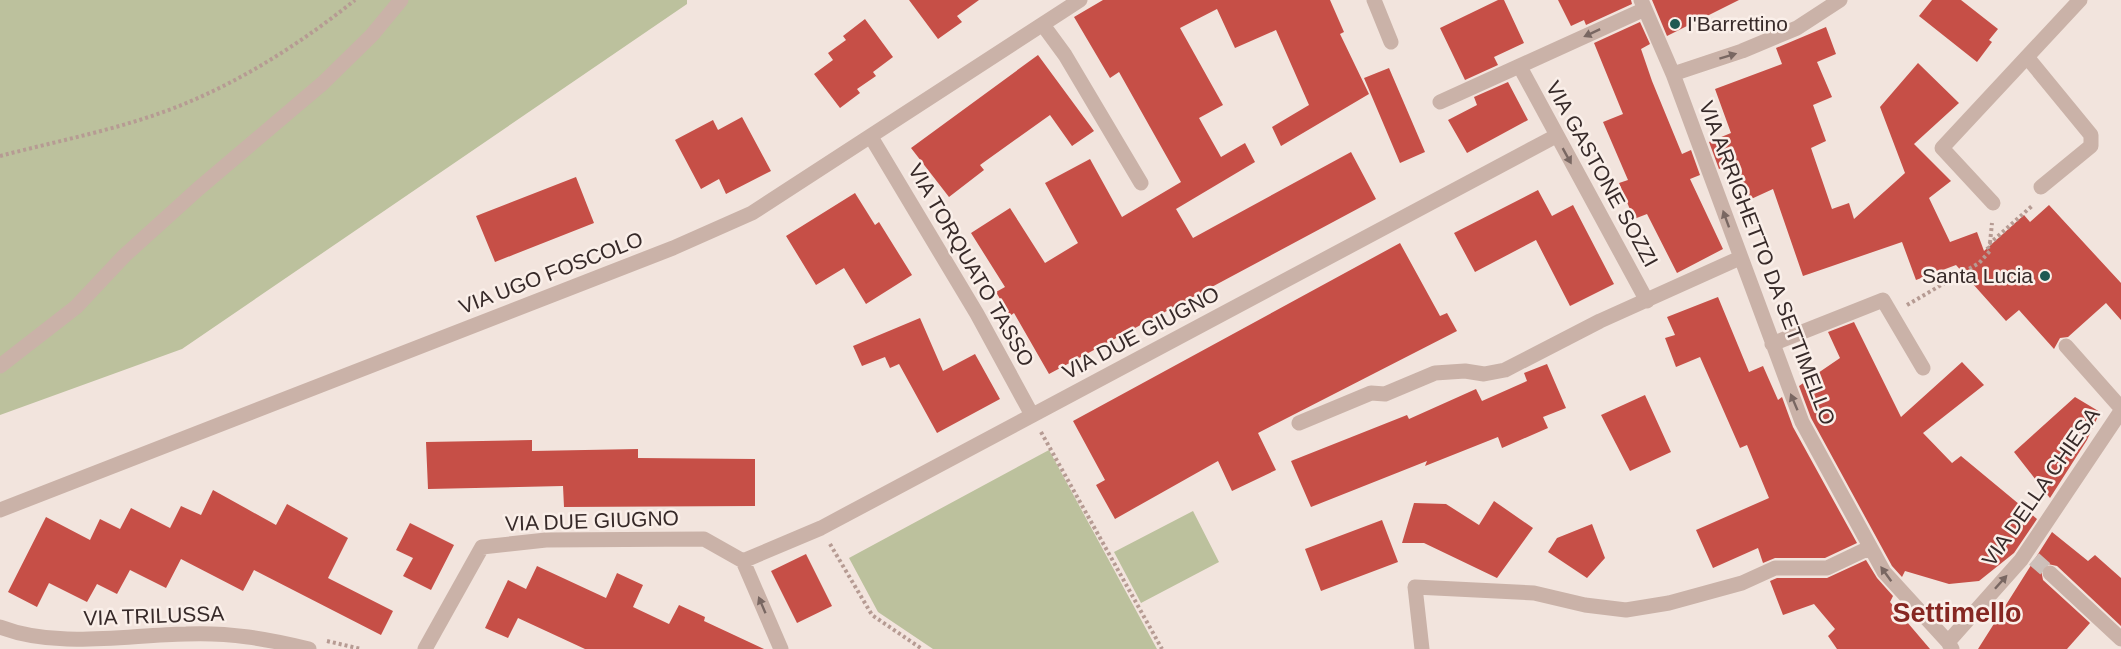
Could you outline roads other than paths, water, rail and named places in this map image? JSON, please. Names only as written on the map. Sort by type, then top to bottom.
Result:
[{"type":"street","points":[[0,366],[76,307],[124,256],[198,189],[323,83],[372,35],[401,0]]},
{"type":"street","name":"VIA UGO FOSCOLO","points":[[0,510],[673,248],[752,213],[1080,0]]},
{"type":"street","points":[[1374,0],[1390,42]]},
{"type":"street","points":[[1672,74],[1742,51],[1797,28],[1840,0]]},
{"type":"street","points":[[1993,203],[1942,148],[2080,0]]},
{"type":"street","points":[[1440,102],[1520,67],[1643,4]]},
{"type":"street","name":"VIA ARRIGHETTO DA SETTIMELLO","points":[[1643,4],[1672,74],[1802,422],[1869,548],[1902,594],[1950,645]]},
{"type":"street","points":[[1044,25],[1065,55],[1141,183]]},
{"type":"street","points":[[2027,57],[2091,135],[2091,146],[2041,187]]},
{"type":"street","name":"VIA GASTONE SOZZI","points":[[1520,67],[1647,301]]},
{"type":"street","name":"VIA DUE GIUGNO","points":[[425,649],[482,547],[546,540],[704,540],[743,561],[821,528],[1556,135]]},
{"type":"street","name":"VIA TORQUATO TASSO","points":[[871,137],[977,314],[1032,415]]},
{"type":"street","points":[[1299,423],[1371,393],[1385,394],[1435,373],[1465,371],[1484,374],[1505,370],[1600,321],[1740,258]]},
{"type":"street","points":[[1772,344],[1883,300],[1923,368]]},
{"type":"street","points":[[2066,346],[2121,410]]},
{"type":"street","name":"VIA DELLA CHIESA","points":[[1950,645],[2031,555],[2121,410]]},
{"type":"street","points":[[1422,649],[1415,586],[1534,593],[1585,605],[1626,610],[1669,603],[1742,583],[1775,568],[1827,568],[1869,548]]},
{"type":"street","points":[[743,561],[782,649]]},
{"type":"street","points":[[2049,573],[2121,639]]},
{"type":"street","name":"VIA TRILUSSA","points":[[0,627],[16,634],[49,641],[218,633],[249,636],[309,649]]},
{"type":"tunnel","points":[[2034,559],[2050,573]]},
{"type":"place","name":"I'Barrettino","points":[[1675,24]]},
{"type":"place","name":"Santa Lucia","points":[[2045,276]]},
{"type":"district","name":"Settimello","points":[[1957,613]]}]
